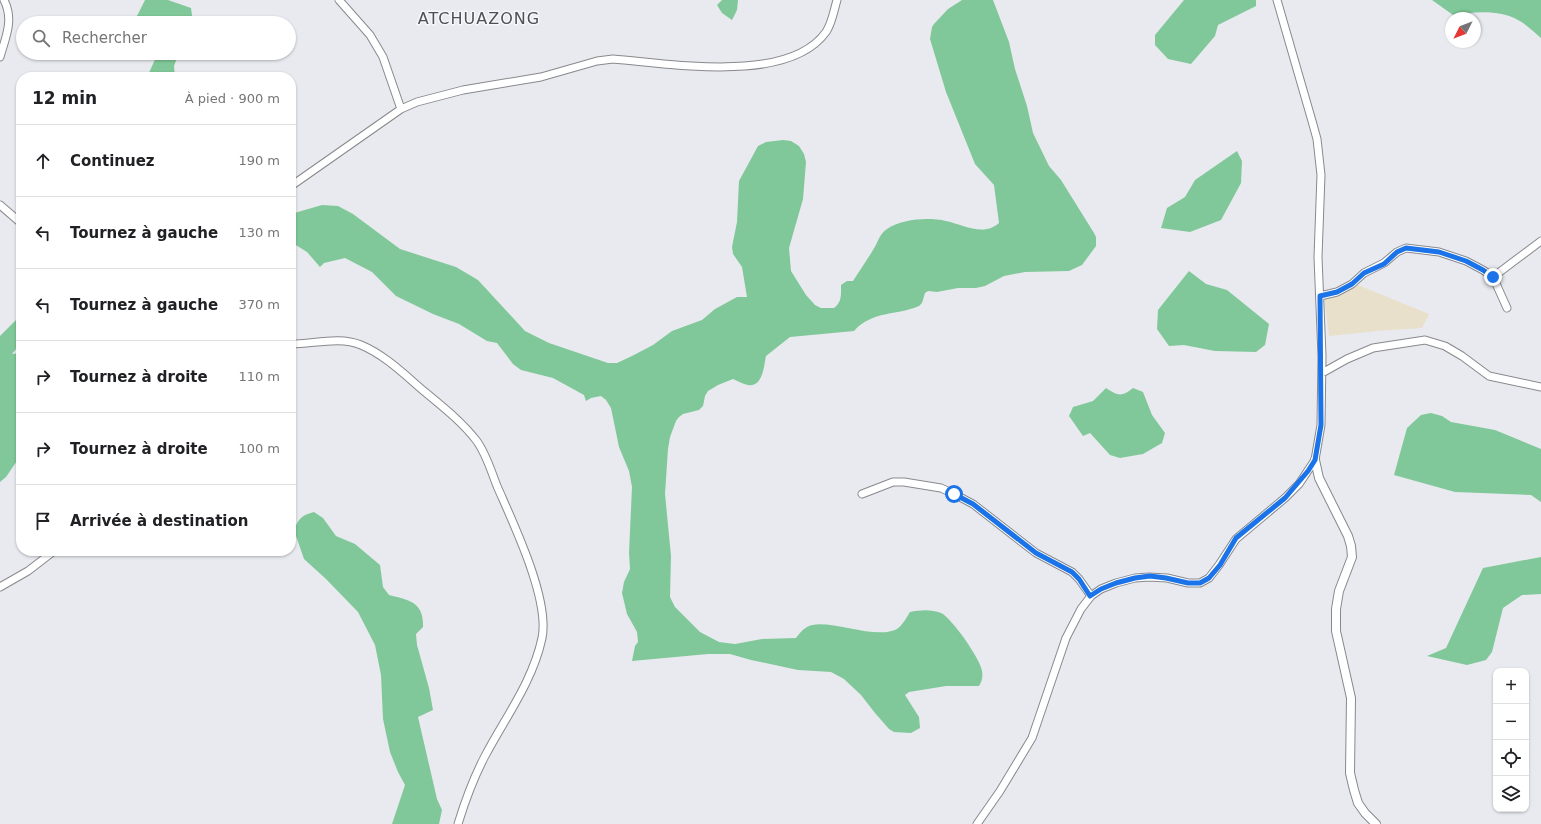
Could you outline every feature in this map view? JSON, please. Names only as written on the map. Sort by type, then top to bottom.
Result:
[{"type":"street","points":[[0,57],[10,21],[9,11],[4,0]]},
{"type":"street","points":[[339,0],[370,35],[383,56],[401,109]]},
{"type":"street","points":[[296,182],[401,109],[434,97],[463,90],[541,77],[598,61],[613,59],[708,67],[730,67],[754,65],[783,59],[805,51],[819,40],[827,30],[837,0]]},
{"type":"street","points":[[1277,0],[1317,139],[1321,175],[1318,257],[1322,373],[1321,425],[1315,460],[1319,478],[1348,536],[1351,546],[1352,557],[1339,591],[1336,609],[1336,631],[1351,698],[1350,773],[1358,803],[1365,814],[1376,824]]},
{"type":"street","points":[[0,205],[16,219]]},
{"type":"street","points":[[1493,277],[1541,241]]},
{"type":"street","points":[[1320,296],[1337,292],[1352,284],[1364,273],[1384,264],[1397,252],[1406,248],[1439,252],[1472,264],[1483,270],[1493,277],[1507,308]]},
{"type":"street","points":[[1322,373],[1347,359],[1373,348],[1425,340],[1450,349],[1489,376],[1541,387]]},
{"type":"street","points":[[296,344],[345,341],[360,345],[388,361],[407,376],[462,424],[477,442],[489,464],[519,535],[539,599],[542,620],[542,637],[529,675],[484,758],[464,804],[458,824]]},
{"type":"street","points":[[977,824],[1032,738],[1066,638],[1081,608],[1090,596],[1101,589],[1116,583],[1135,578],[1150,576],[1188,583],[1200,583],[1209,578],[1220,565],[1236,538],[1285,498],[1299,484],[1315,460]]},
{"type":"street","points":[[862,494],[893,482],[904,482],[941,488],[973,504],[1036,553],[1072,572],[1079,579],[1090,596]]},
{"type":"street","points":[[0,587],[28,571],[48,556]]},
{"type":"shaded area","points":[[1358,285],[1429,314],[1422,328],[1329,336],[1324,297],[1338,295]]},
{"type":"green space","points":[[145,0],[168,0],[191,8],[192,16],[137,16]]},
{"type":"green space","points":[[722,0],[738,0],[737,10],[732,20],[722,13],[717,5]]},
{"type":"green space","points":[[962,0],[993,0],[1009,42],[1033,133],[1049,166],[1061,180],[1094,233],[1096,237],[1096,246],[1082,265],[1069,271],[1025,272],[1004,276],[985,286],[976,288],[958,288],[937,292],[928,291],[925,293],[922,303],[919,306],[877,316],[861,324],[854,331],[790,337],[766,356],[762,375],[757,383],[748,385],[733,379],[718,385],[708,391],[705,396],[703,406],[699,410],[683,414],[679,417],[670,437],[668,449],[665,494],[671,556],[670,597],[675,607],[700,632],[719,642],[735,644],[762,639],[796,638],[807,627],[815,624],[825,624],[863,631],[888,632],[899,628],[910,612],[922,610],[941,613],[946,616],[959,631],[977,658],[982,671],[982,681],[979,686],[946,686],[909,692],[905,695],[919,717],[920,728],[911,733],[894,732],[889,729],[861,695],[844,679],[831,672],[798,670],[730,654],[708,654],[632,661],[635,646],[638,642],[637,632],[627,614],[622,593],[624,582],[630,569],[629,553],[632,487],[629,471],[619,447],[611,408],[606,400],[601,396],[591,398],[586,401],[584,395],[553,378],[521,370],[513,364],[497,343],[487,341],[459,324],[433,314],[396,296],[372,272],[345,258],[324,263],[320,267],[307,252],[296,245],[296,213],[322,205],[338,206],[353,214],[400,249],[456,267],[478,280],[525,331],[549,343],[608,363],[617,363],[653,345],[672,331],[702,320],[715,309],[737,297],[747,297],[742,267],[733,254],[732,247],[737,222],[739,181],[758,146],[766,142],[783,140],[791,141],[799,146],[804,154],[806,162],[803,199],[789,248],[791,271],[806,295],[815,305],[821,308],[834,308],[840,301],[841,285],[847,281],[853,281],[875,247],[882,233],[887,229],[900,223],[923,219],[946,221],[980,230],[993,227],[999,223],[994,185],[975,164],[946,92],[930,39],[932,27],[948,9]]},
{"type":"green space","points":[[1184,0],[1256,0],[1256,6],[1218,25],[1215,36],[1191,64],[1168,59],[1155,45],[1155,35]]},
{"type":"green space","points":[[1432,0],[1541,0],[1541,38],[1518,20],[1503,14],[1486,12],[1449,12]]},
{"type":"green space","points":[[155,60],[176,60],[174,66],[175,72],[149,72]]},
{"type":"green space","points":[[1237,151],[1242,161],[1241,183],[1221,220],[1190,232],[1161,228],[1167,208],[1185,197],[1195,180]]},
{"type":"green space","points":[[1189,271],[1206,284],[1227,290],[1269,324],[1265,345],[1256,352],[1215,351],[1184,345],[1169,346],[1157,329],[1158,310]]},
{"type":"green space","points":[[16,320],[16,349],[12,354],[16,354],[16,462],[6,477],[0,482],[0,336]]},
{"type":"green space","points":[[1106,388],[1117,394],[1126,393],[1133,388],[1143,392],[1152,415],[1165,433],[1162,443],[1143,454],[1120,458],[1110,455],[1090,433],[1083,436],[1069,416],[1073,407],[1093,401]]},
{"type":"green space","points":[[1431,413],[1442,416],[1451,422],[1495,430],[1541,449],[1541,502],[1531,495],[1455,492],[1394,475],[1407,428],[1421,415]]},
{"type":"green space","points":[[314,512],[323,518],[336,536],[355,544],[380,565],[383,587],[389,595],[409,601],[418,607],[421,612],[423,627],[416,634],[417,645],[429,688],[433,710],[418,717],[437,799],[442,810],[439,824],[392,824],[405,785],[390,752],[383,719],[381,675],[375,645],[358,612],[304,559],[296,536],[296,525],[301,518]]},
{"type":"green space","points":[[1541,557],[1541,594],[1522,595],[1503,608],[1492,652],[1486,660],[1467,665],[1427,656],[1446,648],[1483,568]]},
{"type":"district","name":"ATCHUAZONG","points":[[479,18]]},
{"type":"route","points":[[954,494],[973,504],[1036,553],[1072,572],[1079,579],[1090,596],[1101,589],[1116,583],[1150,576],[1188,583],[1200,583],[1209,578],[1220,565],[1236,538],[1270,512],[1299,484],[1315,460],[1321,425],[1322,356],[1320,296],[1337,292],[1352,284],[1364,273],[1384,264],[1397,252],[1406,248],[1439,252],[1466,261],[1493,277]]}]
